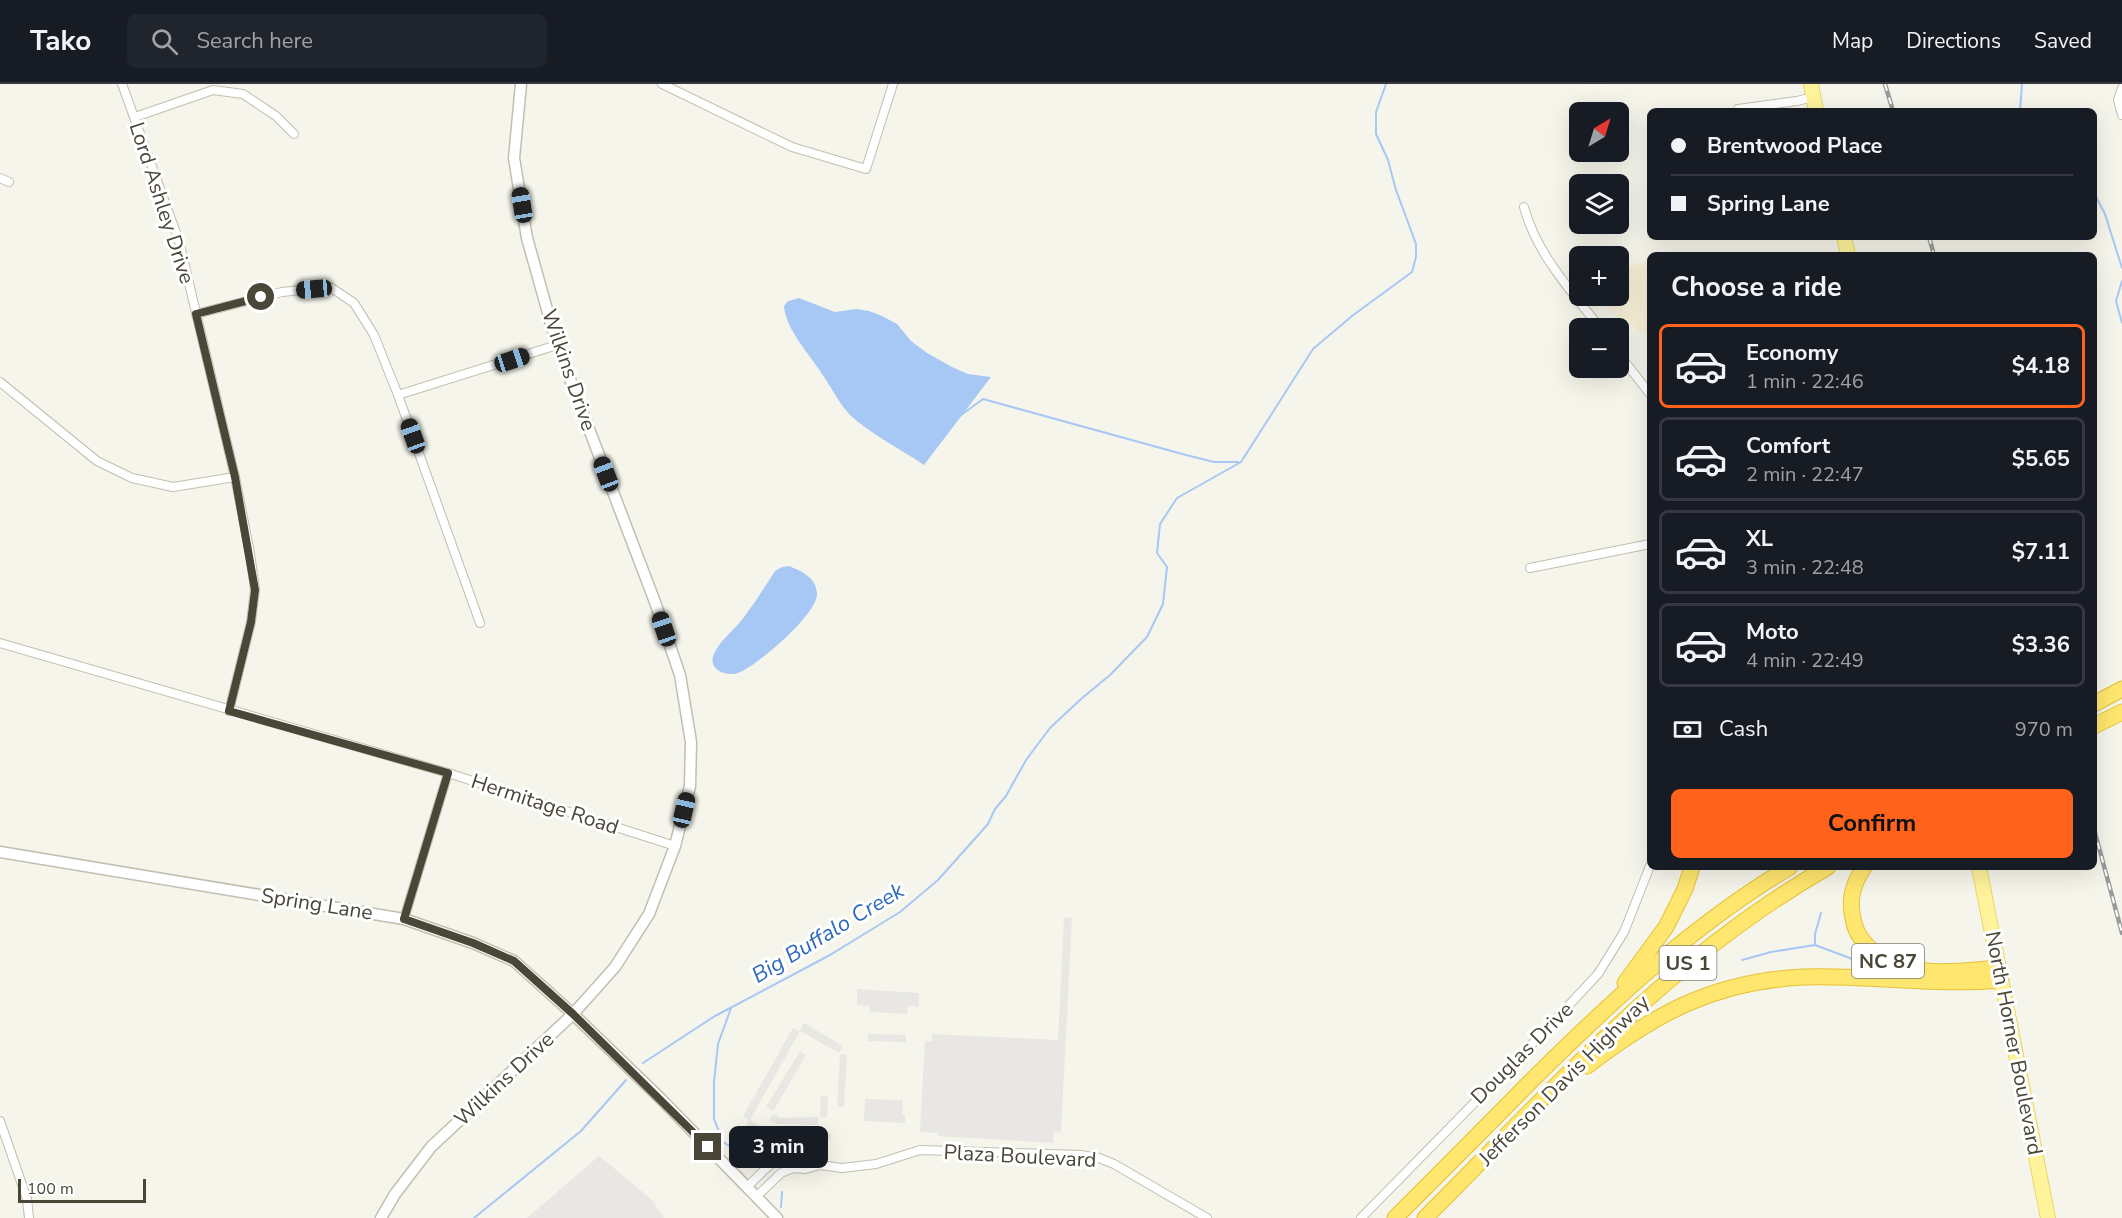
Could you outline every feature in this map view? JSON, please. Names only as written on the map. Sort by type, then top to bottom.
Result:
[{"type":"highway","points":[[2097,702],[2122,689]]},
{"type":"highway","points":[[2097,724],[2122,712]]},
{"type":"highway","points":[[1615,1000],[1630,975],[1666,927],[1685,890],[1691,870]]},
{"type":"highway","name":"Jefferson Davis Highway","points":[[1395,1218],[1615,1000],[1704,925],[1786,870]]},
{"type":"highway","name":"Jefferson Davis Highway","points":[[1425,1218],[1564,1078],[1679,970],[1734,927],[1823,870]]},
{"type":"highway","name":"NC 87","points":[[1862,870],[1854,883],[1850,909],[1855,927],[1865,945],[1902,968],[2000,974]]},
{"type":"highway","points":[[1564,1078],[1584,1069],[1619,1041],[1653,1019],[1692,1000],[1734,987],[1806,977],[1970,983],[2000,974]]},
{"type":"main road","points":[[1811,88],[1815,108]]},
{"type":"main road","name":"North Horner Boulevard","points":[[1980,870],[2048,1218]]},
{"type":"street","name":"Lord Ashley Drive","points":[[122,84],[179,241],[235,477],[255,590],[251,622],[229,711]]},
{"type":"street","name":"Wilkins Drive","points":[[381,1218],[395,1194],[431,1147],[573,1014],[615,967],[649,914],[675,846],[690,786],[691,742],[680,675],[655,602],[557,345],[527,238],[514,158],[521,84]]},
{"type":"street","points":[[662,84],[792,147],[866,169],[892,84]]},
{"type":"street","points":[[1745,108],[1797,101],[1811,88]]},
{"type":"street","points":[[2122,88],[2118,100],[2122,115]]},
{"type":"street","points":[[135,117],[213,90],[243,94],[276,116],[294,134]]},
{"type":"street","points":[[0,178],[9,182]]},
{"type":"street","points":[[1524,207],[1541,251],[1592,318]]},
{"type":"street","points":[[196,314],[282,292],[330,287],[354,303],[374,335],[398,395],[480,623]]},
{"type":"street","points":[[398,395],[557,345]]},
{"type":"street","points":[[1629,367],[1647,390]]},
{"type":"street","points":[[0,382],[97,461],[132,478],[173,487],[235,477]]},
{"type":"street","points":[[1530,568],[1647,545]]},
{"type":"street","name":"Hermitage Road","points":[[0,643],[448,773],[675,846]]},
{"type":"street","points":[[404,919],[448,773]]},
{"type":"street","name":"Spring Lane","points":[[0,852],[404,919],[473,943],[514,961],[661,1099],[777,1218]]},
{"type":"street","name":"Douglas Drive","points":[[1361,1218],[1598,974],[1624,932],[1648,870]]},
{"type":"street","points":[[0,1121],[27,1199],[29,1218]]},
{"type":"street","name":"Plaza Boulevard","points":[[756,1197],[781,1173],[793,1168],[805,1169],[820,1165],[842,1168],[876,1164],[920,1150],[1081,1155],[1099,1158],[1114,1164],[1207,1218]]},
{"type":"street","name":"Plaza Boulevard","points":[[747,1187],[773,1162],[786,1155],[798,1154],[820,1165]]},
{"type":"shaded area","points":[[1647,262],[1647,335],[1629,324],[1629,318],[1619,318],[1608,307],[1629,306],[1629,266]]},
{"type":"shaded area","points":[[1064,917],[1072,918],[1061,1133],[1054,1132],[1053,1143],[938,1136],[938,1133],[920,1132],[925,1041],[932,1041],[932,1034],[1058,1040]]},
{"type":"shaded area","points":[[857,989],[919,993],[919,1007],[908,1006],[907,1014],[869,1012],[870,1006],[857,1005]]},
{"type":"shaded area","points":[[804,1023],[843,1046],[839,1053],[800,1031]]},
{"type":"shaded area","points":[[793,1028],[800,1031],[750,1120],[767,1130],[763,1136],[746,1126],[749,1120],[743,1116]]},
{"type":"shaded area","points":[[868,1034],[906,1035],[906,1042],[868,1041]]},
{"type":"shaded area","points":[[800,1051],[806,1055],[773,1111],[766,1107]]},
{"type":"shaded area","points":[[840,1054],[847,1055],[844,1107],[837,1107]]},
{"type":"shaded area","points":[[821,1096],[828,1096],[827,1117],[820,1117]]},
{"type":"shaded area","points":[[865,1099],[903,1100],[902,1114],[905,1115],[905,1123],[864,1121]]},
{"type":"shaded area","points":[[774,1114],[779,1118],[818,1117],[818,1125],[777,1124],[769,1120]]},
{"type":"shaded area","points":[[772,1133],[831,1133],[831,1141],[772,1140]]},
{"type":"shaded area","points":[[599,1156],[651,1199],[664,1218],[527,1218]]},
{"type":"water","points":[[799,298],[835,312],[856,309],[882,316],[897,324],[911,341],[927,353],[952,367],[968,374],[991,377],[924,465],[868,429],[851,416],[843,406],[799,341],[785,314],[784,306],[788,301]]},
{"type":"water","points":[[789,566],[807,575],[816,587],[815,602],[808,613],[772,650],[747,668],[734,674],[716,669],[712,662],[715,651],[744,617],[775,571]]},
{"type":"waterway","name":"Big Buffalo Creek","points":[[643,1063],[715,1016],[830,955],[900,912],[938,880],[988,824],[1026,760],[1050,728],[1110,675],[1147,637],[1163,604],[1167,567],[1157,553],[1160,524],[1177,498],[1241,462],[1313,349],[1352,316],[1412,272],[1416,257],[1416,244],[1396,190],[1388,160],[1376,134],[1376,112],[1386,84]]},
{"type":"waterway","points":[[2020,108],[2022,84]]},
{"type":"waterway","points":[[2097,199],[2105,214],[2122,268]]},
{"type":"waterway","points":[[2122,281],[2116,301],[2122,323]]},
{"type":"waterway","points":[[957,418],[983,399],[1214,462],[1238,462]]},
{"type":"waterway","points":[[1815,945],[1815,934],[1821,913]]},
{"type":"waterway","points":[[1742,960],[1771,952],[1815,945],[1855,960]]},
{"type":"waterway","points":[[731,1008],[718,1044],[714,1082],[714,1119],[723,1142],[754,1161]]},
{"type":"waterway","name":"Big Buffalo Creek","points":[[474,1218],[581,1131],[626,1080]]},
{"type":"waterway","points":[[781,1207],[782,1192]]},
{"type":"railway","points":[[1885,84],[1892,108]]},
{"type":"railway","points":[[1930,240],[1933,252]]},
{"type":"railway","points":[[2097,840],[2122,933]]},
{"type":"route","points":[[261,297],[196,314],[235,477],[255,590],[251,622],[229,711],[448,773],[404,919],[473,943],[514,961],[573,1014],[708,1147]]}]
